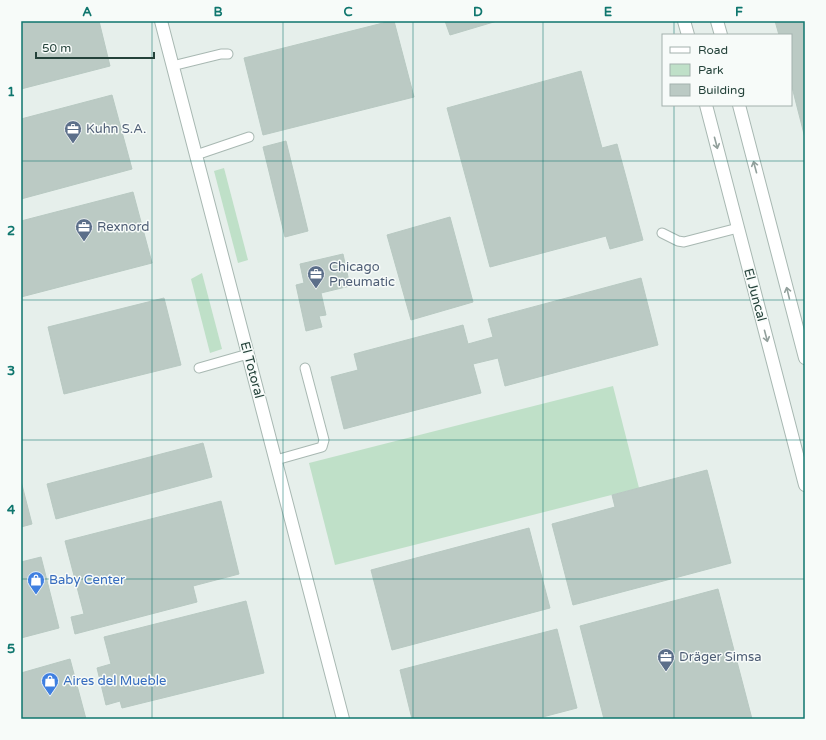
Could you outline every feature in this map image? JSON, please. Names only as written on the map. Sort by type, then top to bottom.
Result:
[{"type":"street","name":"El Totoral","points":[[161,21],[344,719]]},
{"type":"street","points":[[684,21],[688,34]]},
{"type":"street","points":[[717,21],[721,34]]},
{"type":"street","name":"El Juncal","points":[[706,106],[805,485]]},
{"type":"street","points":[[739,106],[805,358]]},
{"type":"lane","points":[[172,66],[221,54],[228,54]]},
{"type":"lane","points":[[196,155],[249,136]]},
{"type":"lane","points":[[662,234],[684,242],[738,228]]},
{"type":"lane","points":[[199,368],[248,354]]},
{"type":"lane","points":[[276,460],[322,447],[324,440],[305,368]]},
{"type":"green space","points":[[224,168],[248,260],[238,263],[214,171]]},
{"type":"green space","points":[[202,273],[222,349],[210,353],[191,279]]},
{"type":"green space","points":[[613,386],[639,488],[335,565],[309,463]]},
{"type":"building","points":[[21,21],[99,21],[110,66],[21,89]]},
{"type":"building","points":[[394,21],[414,97],[263,135],[244,58]]},
{"type":"building","points":[[445,21],[497,21],[450,35]]},
{"type":"building","points":[[775,21],[805,21],[805,138],[792,87],[792,34],[779,34]]},
{"type":"building","points":[[581,71],[602,148],[617,144],[643,240],[610,249],[606,236],[490,267],[447,108]]},
{"type":"building","name":"Kuhn S.A.","points":[[112,95],[132,169],[21,199],[21,119]]},
{"type":"building","points":[[286,141],[308,231],[285,237],[263,147]]},
{"type":"building","name":"Rexnord","points":[[133,192],[152,263],[21,297],[21,221]]},
{"type":"building","points":[[450,217],[473,302],[411,320],[387,235]]},
{"type":"building","name":"Chicago Pneumatic","points":[[343,254],[350,286],[321,293],[326,315],[319,316],[322,327],[306,331],[296,285],[304,283],[300,264]]},
{"type":"building","points":[[641,278],[658,345],[505,386],[498,358],[473,364],[481,393],[344,429],[331,377],[358,370],[354,354],[463,325],[468,344],[493,337],[488,319]]},
{"type":"building","points":[[164,298],[181,365],[64,394],[48,327]]},
{"type":"building","points":[[203,443],[212,477],[56,519],[47,484]]},
{"type":"building","points":[[707,470],[731,563],[573,605],[552,524],[615,507],[612,495]]},
{"type":"building","points":[[21,481],[32,524],[21,527]]},
{"type":"building","points":[[221,501],[239,574],[193,586],[197,602],[75,634],[71,617],[84,614],[65,541]]},
{"type":"building","points":[[529,528],[550,608],[392,650],[371,570]]},
{"type":"building","name":"Baby Center","points":[[41,557],[59,628],[21,638],[21,562]]},
{"type":"building","name":"Dräger Simsa","points":[[718,589],[752,719],[604,719],[580,626]]},
{"type":"building","points":[[246,601],[264,673],[122,708],[120,701],[106,705],[97,668],[111,664],[104,637]]},
{"type":"building","points":[[557,629],[577,708],[535,719],[412,719],[400,670]]},
{"type":"building","name":"Aires del Mueble","points":[[70,659],[86,719],[21,719],[21,673]]},
{"type":"place","name":"Kuhn S.A.","points":[[73,144]]},
{"type":"place","name":"Rexnord","points":[[84,242]]},
{"type":"place","name":"Chicago Pneumatic","points":[[316,289]]},
{"type":"place","name":"Baby Center","points":[[36,595]]},
{"type":"place","name":"Dräger Simsa","points":[[666,672]]},
{"type":"place","name":"Aires del Mueble","points":[[50,696]]}]
